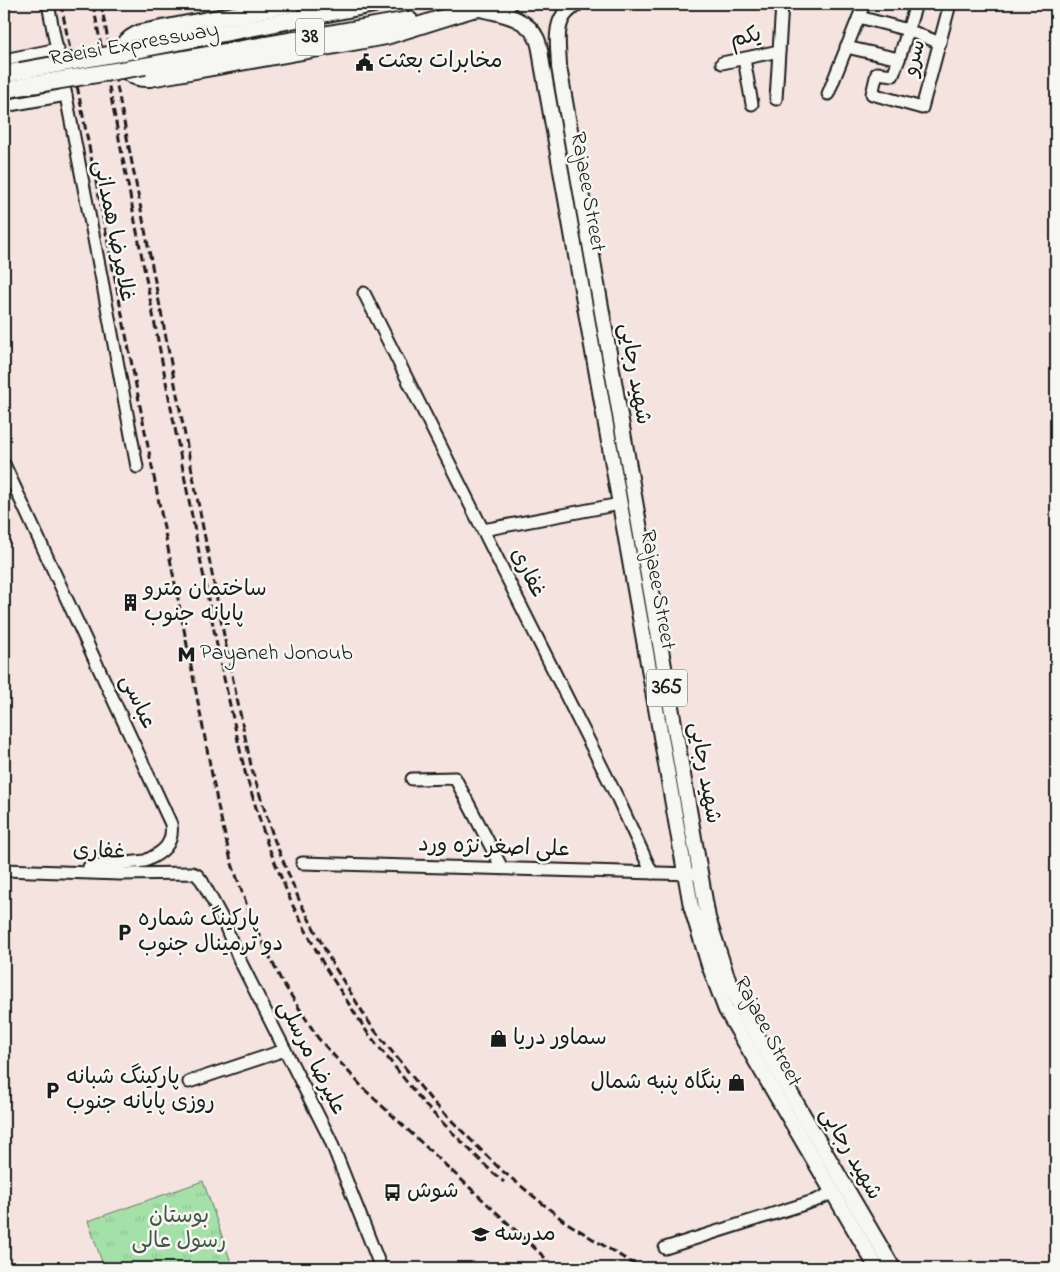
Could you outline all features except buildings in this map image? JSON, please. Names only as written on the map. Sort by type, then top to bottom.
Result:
[{"type":"highway","points":[[292,4],[132,36],[122,51],[125,69],[132,75],[150,78],[386,36],[475,8]]},
{"type":"highway","name":"Raeisi Expressway","points":[[4,90],[16,77],[141,49],[374,4]]},
{"type":"highway","name":"Raeisi Expressway","points":[[16,77],[145,66],[475,8],[502,8]]},
{"type":"main road","name":"شهید رجایی","points":[[576,4],[564,16],[559,28],[559,67],[692,874],[726,974],[740,1007],[892,1268]]},
{"type":"main road","name":"Rajaee Street","points":[[502,8],[530,28],[537,40],[544,69],[620,504],[692,874],[691,906],[709,965],[726,1010],[877,1268]]},
{"type":"street","name":"غلامرضا همدانی","points":[[48,4],[137,467]]},
{"type":"street","points":[[776,99],[782,4]]},
{"type":"street","points":[[828,94],[846,47],[847,32],[859,17],[864,4]]},
{"type":"street","points":[[846,47],[899,59],[916,4]]},
{"type":"street","name":"سرو","points":[[899,59],[893,76],[877,73],[872,94],[922,108],[950,4]]},
{"type":"street","points":[[859,17],[908,30],[940,43]]},
{"type":"street","points":[[4,60],[58,49]]},
{"type":"street","name":"یکم","points":[[722,63],[779,51]]},
{"type":"street","points":[[744,59],[752,104]]},
{"type":"street","points":[[4,106],[66,95]]},
{"type":"street","name":"غفاری","points":[[364,292],[618,799],[652,873]]},
{"type":"street","name":"عباسی","points":[[4,464],[171,824],[172,833],[165,848],[145,861],[48,871]]},
{"type":"street","points":[[483,530],[620,504]]},
{"type":"street","points":[[412,778],[455,778],[502,868]]},
{"type":"street","name":"علی اصغر نژه ورد","points":[[302,863],[692,874]]},
{"type":"street","name":"غفاری","points":[[4,870],[120,874],[192,873]]},
{"type":"street","name":"علیرضا مرسلی","points":[[192,873],[197,875],[202,881],[222,918],[238,959],[330,1139],[381,1268]]},
{"type":"street","points":[[189,1082],[285,1050]]},
{"type":"street","points":[[665,1248],[817,1200],[832,1192]]},
{"type":"green space","name":"بوستان رسول عالی","points":[[203,1181],[233,1268],[104,1268],[88,1221]]},
{"type":"railway","points":[[61,4],[218,806],[231,861],[252,920],[280,978],[318,1038],[365,1090],[556,1268]]},
{"type":"railway","points":[[93,4],[219,656],[245,772],[267,843],[292,904],[325,967],[367,1032],[425,1105],[504,1182]]},
{"type":"railway","points":[[101,4],[252,770],[274,839],[300,902],[332,963],[372,1027],[432,1101],[500,1169],[564,1221],[640,1268]]},
{"type":"place","name":"مخابرات بعثت","points":[[364,62]]},
{"type":"place","name":"ساختمان مترو پایانه جنوب","points":[[130,603]]},
{"type":"place","name":"Payaneh Jonoub","points":[[186,654]]},
{"type":"place","name":"پارکینگ شماره دو ترمینال جنوب","points":[[124,933]]},
{"type":"place","name":"سماور دریا","points":[[499,1039]]},
{"type":"place","name":"بنگاه پنبه شمال","points":[[736,1083]]},
{"type":"place","name":"پارکینگ شبانه روزی پایانه جنوب","points":[[52,1091]]},
{"type":"place","name":"شوش","points":[[393,1192]]},
{"type":"place","name":"مدرسه","points":[[481,1235]]}]
